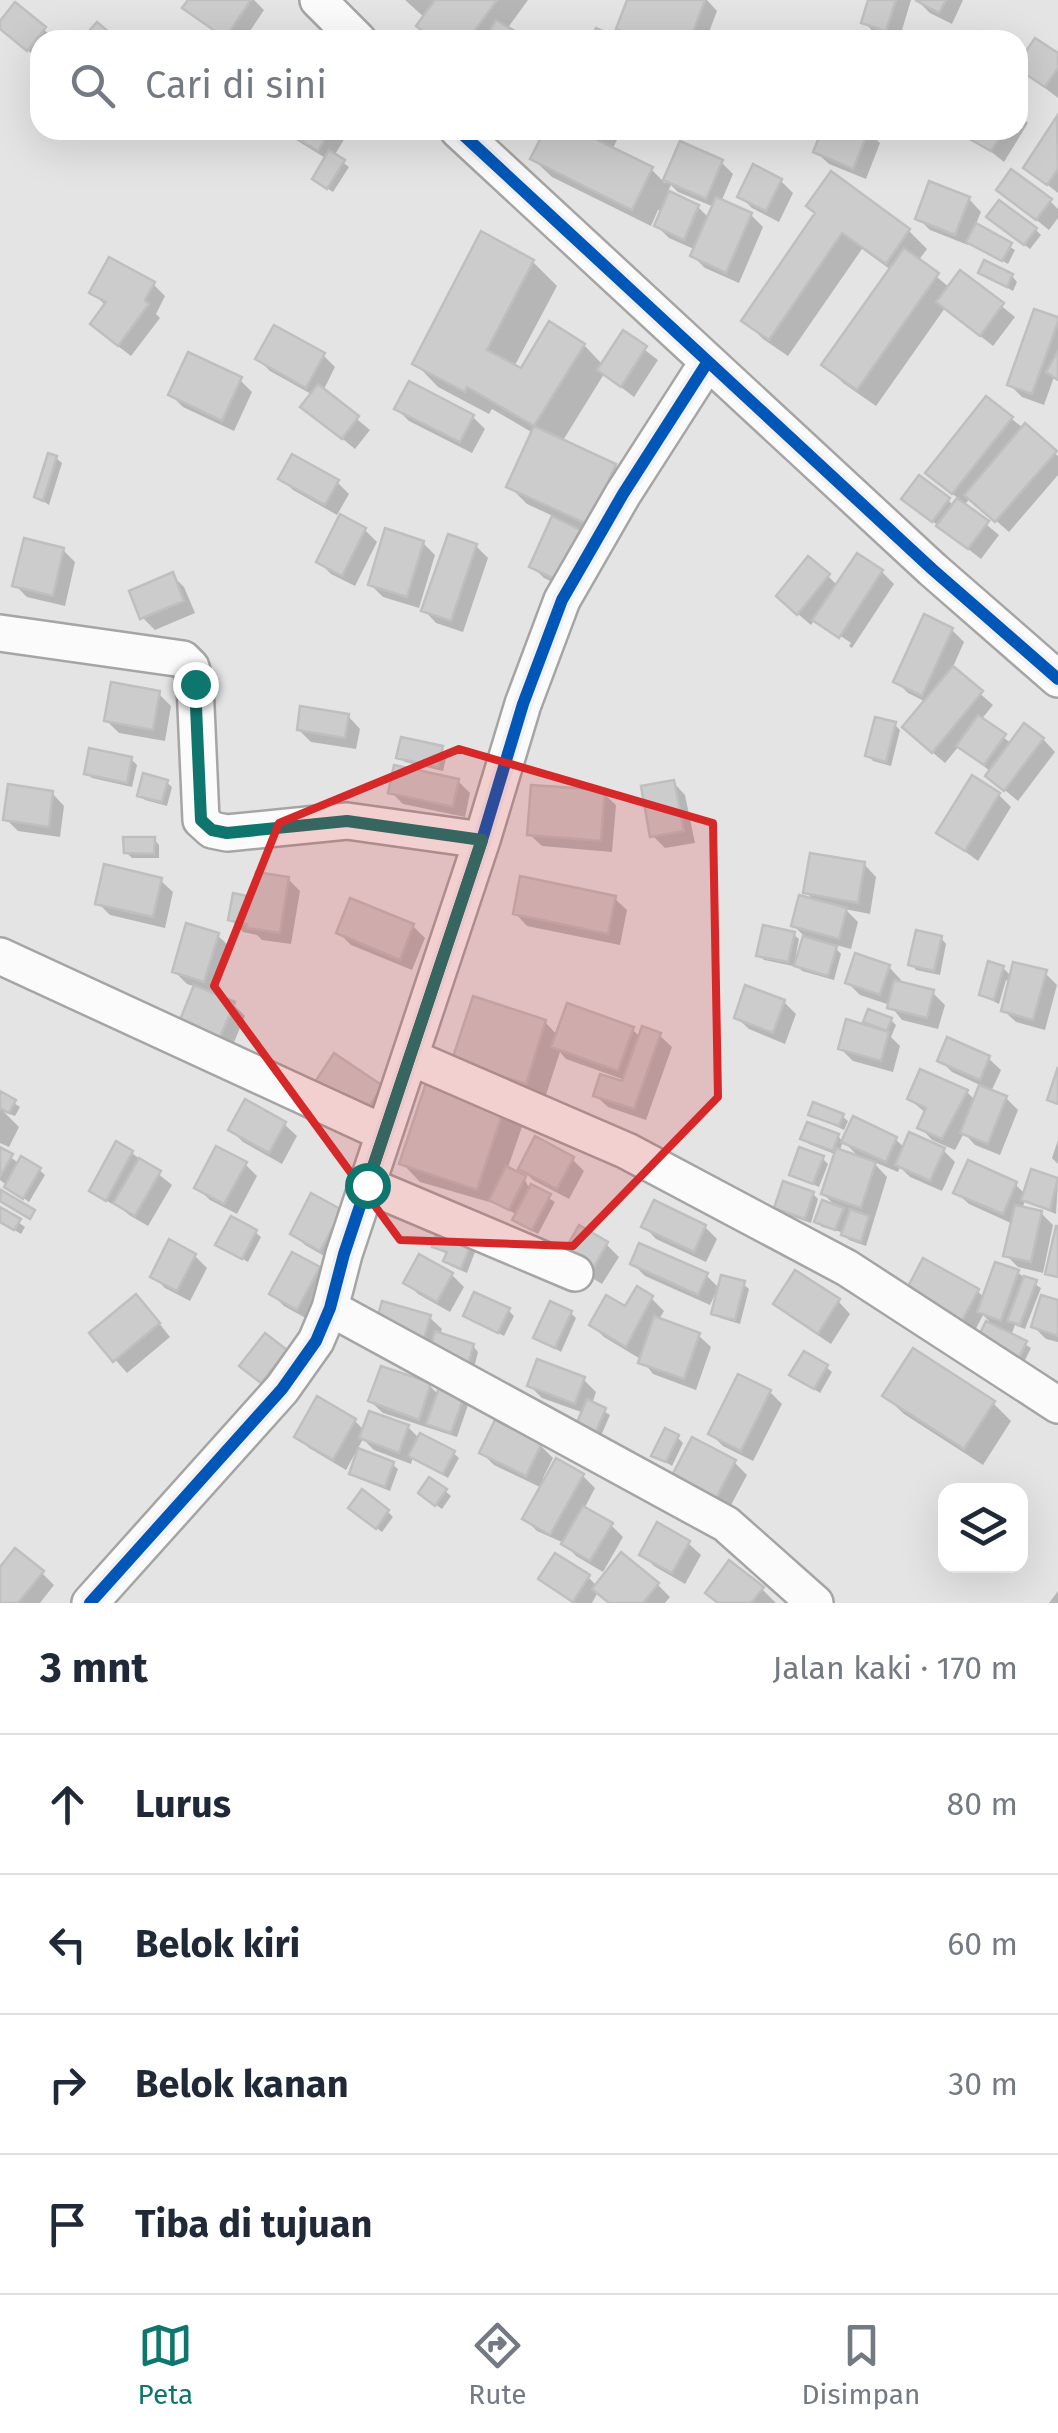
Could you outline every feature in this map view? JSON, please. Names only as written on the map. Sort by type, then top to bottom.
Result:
[{"type":"street","points":[[318,0],[348,30]]},
{"type":"street","points":[[469,140],[932,569],[1058,679]]},
{"type":"street","points":[[90,1603],[282,1389],[316,1340],[330,1308],[523,704],[562,600],[623,494],[707,363]]},
{"type":"street","points":[[0,633],[183,659],[191,667],[195,684],[201,820],[212,830],[227,833],[347,821],[482,840]]},
{"type":"street","points":[[0,956],[384,1133]]},
{"type":"street","points":[[410,1057],[628,1151],[847,1268],[1058,1404]]},
{"type":"street","points":[[367,1185],[575,1273]]},
{"type":"street","points":[[330,1308],[726,1524],[815,1603]]},
{"type":"highlighted area","points":[[459,749],[713,823],[718,1097],[573,1246],[400,1240],[214,986],[279,823]]},
{"type":"building","points":[[188,0],[251,0],[230,30],[214,30],[182,8]]},
{"type":"building","points":[[435,0],[497,0],[475,30],[421,30],[416,26]]},
{"type":"building","points":[[627,0],[705,0],[694,30],[616,29]]},
{"type":"building","points":[[868,0],[896,0],[886,30],[861,23]]},
{"type":"building","points":[[915,0],[946,0],[939,13]]},
{"type":"building","points":[[15,2],[46,27],[30,30],[27,51],[0,29],[0,21]]},
{"type":"building","points":[[496,20],[513,30],[490,30]]},
{"type":"building","points":[[97,22],[106,30],[90,30]]},
{"type":"building","points":[[1035,38],[1058,53],[1058,68],[1045,87],[1028,76],[1028,48]]},
{"type":"building","points":[[1057,116],[1058,169],[1047,185],[1023,168]]},
{"type":"building","points":[[300,140],[324,140],[318,151]]},
{"type":"building","points":[[540,140],[597,140],[653,167],[632,210],[530,159]]},
{"type":"building","points":[[818,140],[865,140],[853,169],[813,152]]},
{"type":"building","points":[[972,140],[998,140],[991,151]]},
{"type":"building","points":[[680,141],[723,160],[706,199],[663,180]]},
{"type":"building","points":[[329,150],[345,160],[327,189],[312,179]]},
{"type":"building","points":[[753,164],[782,179],[766,211],[737,197]]},
{"type":"building","points":[[1011,169],[1052,199],[1036,220],[996,190]]},
{"type":"building","points":[[831,171],[910,229],[886,264],[842,233],[769,340],[741,321],[815,213],[806,206]]},
{"type":"building","points":[[929,181],[970,197],[955,235],[915,219]]},
{"type":"building","points":[[669,191],[699,205],[684,240],[654,226]]},
{"type":"building","points":[[716,197],[752,213],[726,273],[690,256]]},
{"type":"building","points":[[999,200],[1037,228],[1024,245],[986,217]]},
{"type":"building","points":[[976,223],[1012,243],[1002,261],[966,242]]},
{"type":"building","points":[[481,231],[534,260],[487,350],[521,368],[549,321],[585,344],[534,426],[467,387],[465,392],[412,364]]},
{"type":"building","points":[[904,248],[939,273],[857,390],[821,365]]},
{"type":"building","points":[[109,257],[155,282],[145,300],[149,304],[118,346],[90,324],[106,302],[89,293]]},
{"type":"building","points":[[984,260],[1013,274],[1007,287],[978,273]]},
{"type":"building","points":[[960,270],[1004,303],[980,336],[936,302]]},
{"type":"building","points":[[1034,309],[1058,317],[1058,322],[1032,394],[1007,385]]},
{"type":"building","points":[[274,325],[325,353],[306,388],[255,359]]},
{"type":"building","points":[[623,330],[647,346],[621,387],[597,370]]},
{"type":"building","points":[[1058,351],[1058,380],[1046,372]]},
{"type":"building","points":[[188,352],[242,377],[222,421],[168,395]]},
{"type":"building","points":[[409,381],[474,415],[460,442],[394,409]]},
{"type":"building","points":[[318,384],[359,416],[342,439],[300,407]]},
{"type":"building","points":[[986,396],[1013,417],[952,494],[925,473]]},
{"type":"building","points":[[1025,423],[1057,451],[995,522],[964,495]]},
{"type":"building","points":[[534,426],[616,464],[589,525],[506,487]]},
{"type":"building","points":[[48,453],[57,456],[43,501],[34,497]]},
{"type":"building","points":[[292,454],[339,480],[325,505],[278,479]]},
{"type":"building","points":[[919,475],[950,498],[932,522],[901,499]]},
{"type":"building","points":[[957,498],[989,521],[968,549],[936,526]]},
{"type":"building","points":[[340,514],[366,528],[342,576],[316,562]]},
{"type":"building","points":[[552,516],[580,530],[557,580],[529,567]]},
{"type":"building","points":[[385,528],[424,541],[407,597],[368,585]]},
{"type":"building","points":[[448,534],[477,544],[451,621],[421,611]]},
{"type":"building","points":[[24,538],[64,548],[53,596],[12,586]]},
{"type":"building","points":[[857,553],[883,570],[839,638],[812,620]]},
{"type":"building","points":[[808,556],[830,574],[797,615],[776,596]]},
{"type":"building","points":[[173,572],[184,601],[140,619],[129,591]]},
{"type":"building","points":[[924,614],[953,628],[922,696],[893,682]]},
{"type":"building","points":[[953,666],[983,691],[932,753],[902,727]]},
{"type":"building","points":[[111,682],[160,691],[153,730],[104,721]]},
{"type":"building","points":[[300,706],[349,714],[345,738],[297,730]]},
{"type":"building","points":[[978,715],[1006,734],[984,765],[956,746]]},
{"type":"building","points":[[875,717],[896,722],[886,762],[865,756]]},
{"type":"building","points":[[1024,723],[1044,738],[1004,791],[985,776]]},
{"type":"building","points":[[401,737],[443,746],[438,767],[396,758]]},
{"type":"building","points":[[89,748],[132,757],[127,783],[84,774]]},
{"type":"building","points":[[394,765],[459,779],[453,807],[388,793]]},
{"type":"building","points":[[143,773],[168,780],[162,802],[137,796]]},
{"type":"building","points":[[972,775],[1000,793],[965,851],[936,833]]},
{"type":"building","points":[[674,780],[684,831],[650,837],[641,786]]},
{"type":"building","points":[[8,784],[53,791],[49,827],[3,820]]},
{"type":"building","points":[[531,785],[605,790],[601,841],[527,835]]},
{"type":"building","points":[[123,837],[155,837],[154,854],[124,853]]},
{"type":"building","points":[[810,853],[865,862],[858,903],[803,893]]},
{"type":"building","points":[[104,864],[162,878],[153,917],[95,904]]},
{"type":"building","points":[[256,872],[289,877],[280,933],[247,928],[247,924],[228,920],[233,893],[252,897]]},
{"type":"building","points":[[520,876],[616,896],[608,934],[513,914]]},
{"type":"building","points":[[799,895],[847,908],[839,939],[791,926]]},
{"type":"building","points":[[350,898],[414,924],[400,960],[336,933]]},
{"type":"building","points":[[186,923],[219,933],[204,982],[172,972]]},
{"type":"building","points":[[763,925],[795,932],[788,962],[756,956]]},
{"type":"building","points":[[916,930],[942,936],[934,971],[908,965]]},
{"type":"building","points":[[803,936],[837,946],[828,976],[794,966]]},
{"type":"building","points":[[855,953],[890,965],[880,995],[845,983]]},
{"type":"building","points":[[988,961],[1004,966],[994,1000],[979,995]]},
{"type":"building","points":[[1013,962],[1047,970],[1033,1020],[1001,1011]]},
{"type":"building","points":[[894,980],[934,990],[927,1018],[887,1008]]},
{"type":"building","points":[[194,985],[235,1002],[220,1037],[180,1020]]},
{"type":"building","points":[[745,985],[785,1000],[773,1033],[734,1018]]},
{"type":"building","points":[[473,996],[546,1020],[526,1084],[452,1060]]},
{"type":"building","points":[[567,1003],[634,1027],[618,1071],[551,1047]]},
{"type":"building","points":[[868,1009],[892,1018],[887,1031],[863,1022]]},
{"type":"building","points":[[846,1019],[889,1032],[881,1061],[838,1049]]},
{"type":"building","points":[[642,1026],[661,1033],[634,1109],[593,1096],[600,1074],[622,1081]]},
{"type":"building","points":[[947,1037],[990,1056],[980,1080],[937,1061]]},
{"type":"building","points":[[334,1053],[383,1086],[363,1115],[315,1082]]},
{"type":"building","points":[[1058,1067],[1058,1104],[1047,1100]]},
{"type":"building","points":[[920,1069],[968,1090],[942,1139],[917,1128],[926,1108],[907,1099]]},
{"type":"building","points":[[427,1080],[505,1106],[477,1190],[399,1164]]},
{"type":"building","points":[[979,1085],[1007,1096],[988,1144],[960,1133]]},
{"type":"building","points":[[0,1091],[16,1100],[9,1113],[0,1108]]},
{"type":"building","points":[[245,1099],[286,1122],[269,1153],[228,1130]]},
{"type":"building","points":[[813,1102],[844,1114],[839,1126],[808,1115]]},
{"type":"building","points":[[853,1116],[897,1137],[886,1162],[841,1142]]},
{"type":"building","points":[[807,1122],[839,1134],[833,1151],[800,1139]]},
{"type":"building","points":[[909,1132],[945,1148],[930,1181],[895,1165]]},
{"type":"building","points":[[535,1136],[574,1157],[557,1189],[518,1169]]},
{"type":"building","points":[[116,1141],[133,1151],[106,1201],[89,1191]]},
{"type":"building","points":[[216,1146],[247,1162],[224,1204],[194,1188]]},
{"type":"building","points":[[0,1147],[13,1154],[0,1177]]},
{"type":"building","points":[[799,1147],[824,1156],[813,1184],[789,1175]]},
{"type":"building","points":[[836,1148],[876,1162],[861,1208],[821,1194]]},
{"type":"building","points":[[21,1156],[41,1168],[23,1199],[4,1187]]},
{"type":"building","points":[[139,1158],[161,1171],[135,1216],[113,1203]]},
{"type":"building","points":[[968,1160],[1017,1182],[1003,1214],[953,1193]]},
{"type":"building","points":[[506,1166],[526,1176],[509,1210],[489,1200]]},
{"type":"building","points":[[1031,1169],[1058,1178],[1050,1210],[1021,1200]]},
{"type":"building","points":[[783,1181],[814,1192],[805,1219],[774,1208]]},
{"type":"building","points":[[531,1184],[551,1194],[532,1230],[512,1220]]},
{"type":"building","points":[[1,1190],[35,1210],[30,1219],[0,1201]]},
{"type":"building","points":[[311,1193],[342,1210],[320,1251],[290,1234]]},
{"type":"building","points":[[654,1200],[706,1225],[694,1252],[641,1227]]},
{"type":"building","points":[[822,1200],[844,1208],[835,1230],[814,1222]]},
{"type":"building","points":[[1015,1205],[1042,1211],[1031,1262],[1003,1256]]},
{"type":"building","points":[[0,1207],[21,1219],[14,1230],[0,1222]]},
{"type":"building","points":[[850,1209],[869,1216],[861,1242],[841,1235]]},
{"type":"building","points":[[231,1216],[257,1230],[242,1259],[215,1245]]},
{"type":"building","points":[[440,1224],[474,1237],[461,1269],[443,1261],[447,1252],[432,1247]]},
{"type":"building","points":[[579,1225],[608,1242],[590,1274],[561,1257]]},
{"type":"building","points":[[1058,1226],[1058,1277],[1045,1274]]},
{"type":"building","points":[[169,1239],[196,1254],[177,1291],[150,1277]]},
{"type":"building","points":[[639,1243],[708,1273],[698,1295],[630,1264]]},
{"type":"building","points":[[292,1252],[320,1267],[297,1310],[269,1294]]},
{"type":"building","points":[[419,1254],[453,1273],[437,1302],[403,1283]]},
{"type":"building","points":[[923,1258],[979,1289],[958,1328],[902,1298]]},
{"type":"building","points":[[995,1262],[1019,1270],[1001,1321],[977,1312]]},
{"type":"building","points":[[795,1270],[840,1299],[818,1334],[773,1304]]},
{"type":"building","points":[[721,1275],[745,1281],[735,1320],[711,1314]]},
{"type":"building","points":[[1024,1276],[1037,1280],[1020,1325],[1007,1321]]},
{"type":"building","points":[[637,1286],[653,1296],[626,1347],[589,1325],[606,1295],[625,1306]]},
{"type":"building","points":[[474,1292],[510,1308],[498,1333],[463,1316]]},
{"type":"building","points":[[136,1294],[160,1323],[113,1362],[89,1333]]},
{"type":"building","points":[[1041,1295],[1058,1300],[1058,1336],[1031,1327]]},
{"type":"building","points":[[382,1301],[431,1315],[422,1344],[374,1330]]},
{"type":"building","points":[[550,1301],[572,1311],[555,1348],[533,1338]]},
{"type":"building","points":[[654,1316],[700,1333],[684,1379],[638,1363]]},
{"type":"building","points":[[986,1321],[1027,1341],[1017,1362],[976,1342]]},
{"type":"building","points":[[435,1331],[474,1344],[467,1368],[428,1356]]},
{"type":"building","points":[[265,1333],[287,1350],[261,1383],[239,1366]]},
{"type":"building","points":[[913,1348],[995,1401],[964,1449],[882,1396]]},
{"type":"building","points":[[804,1351],[828,1365],[814,1389],[789,1375]]},
{"type":"building","points":[[537,1359],[585,1377],[575,1404],[527,1386]]},
{"type":"building","points":[[381,1366],[431,1383],[419,1420],[368,1401]]},
{"type":"building","points":[[738,1374],[771,1390],[741,1451],[708,1434]]},
{"type":"building","points":[[439,1388],[464,1397],[451,1433],[426,1424]]},
{"type":"building","points":[[317,1396],[356,1419],[333,1460],[294,1437]]},
{"type":"building","points":[[587,1399],[606,1408],[591,1443],[572,1434]]},
{"type":"building","points":[[369,1411],[409,1425],[399,1453],[359,1438]]},
{"type":"building","points":[[495,1420],[542,1443],[526,1476],[479,1453]]},
{"type":"building","points":[[665,1428],[679,1435],[666,1462],[651,1456]]},
{"type":"building","points":[[420,1433],[455,1451],[443,1474],[408,1456]]},
{"type":"building","points":[[692,1437],[736,1460],[710,1510],[666,1487]]},
{"type":"building","points":[[358,1448],[394,1462],[385,1487],[349,1474]]},
{"type":"building","points":[[556,1458],[584,1474],[550,1535],[522,1519]]},
{"type":"building","points":[[429,1477],[447,1489],[435,1506],[418,1493]]},
{"type":"building","points":[[362,1489],[389,1510],[376,1529],[348,1508]]},
{"type":"building","points":[[583,1506],[613,1523],[590,1561],[561,1544]]},
{"type":"building","points":[[657,1522],[690,1541],[672,1573],[639,1555]]},
{"type":"building","points":[[15,1548],[44,1571],[18,1603],[0,1603],[0,1567]]},
{"type":"building","points":[[621,1552],[659,1583],[643,1603],[609,1603],[592,1589]]},
{"type":"building","points":[[555,1553],[590,1575],[573,1602],[538,1579]]},
{"type":"building","points":[[729,1560],[764,1587],[751,1603],[718,1603],[705,1593]]},
{"type":"cycle path","points":[[469,140],[932,569],[1058,679]]},
{"type":"cycle path","points":[[90,1603],[282,1389],[316,1341],[330,1308],[344,1254],[482,840],[523,704],[562,600],[623,494],[707,363]]},
{"type":"route","points":[[195,684],[201,820],[212,830],[227,833],[347,821],[482,840],[367,1185]]}]
